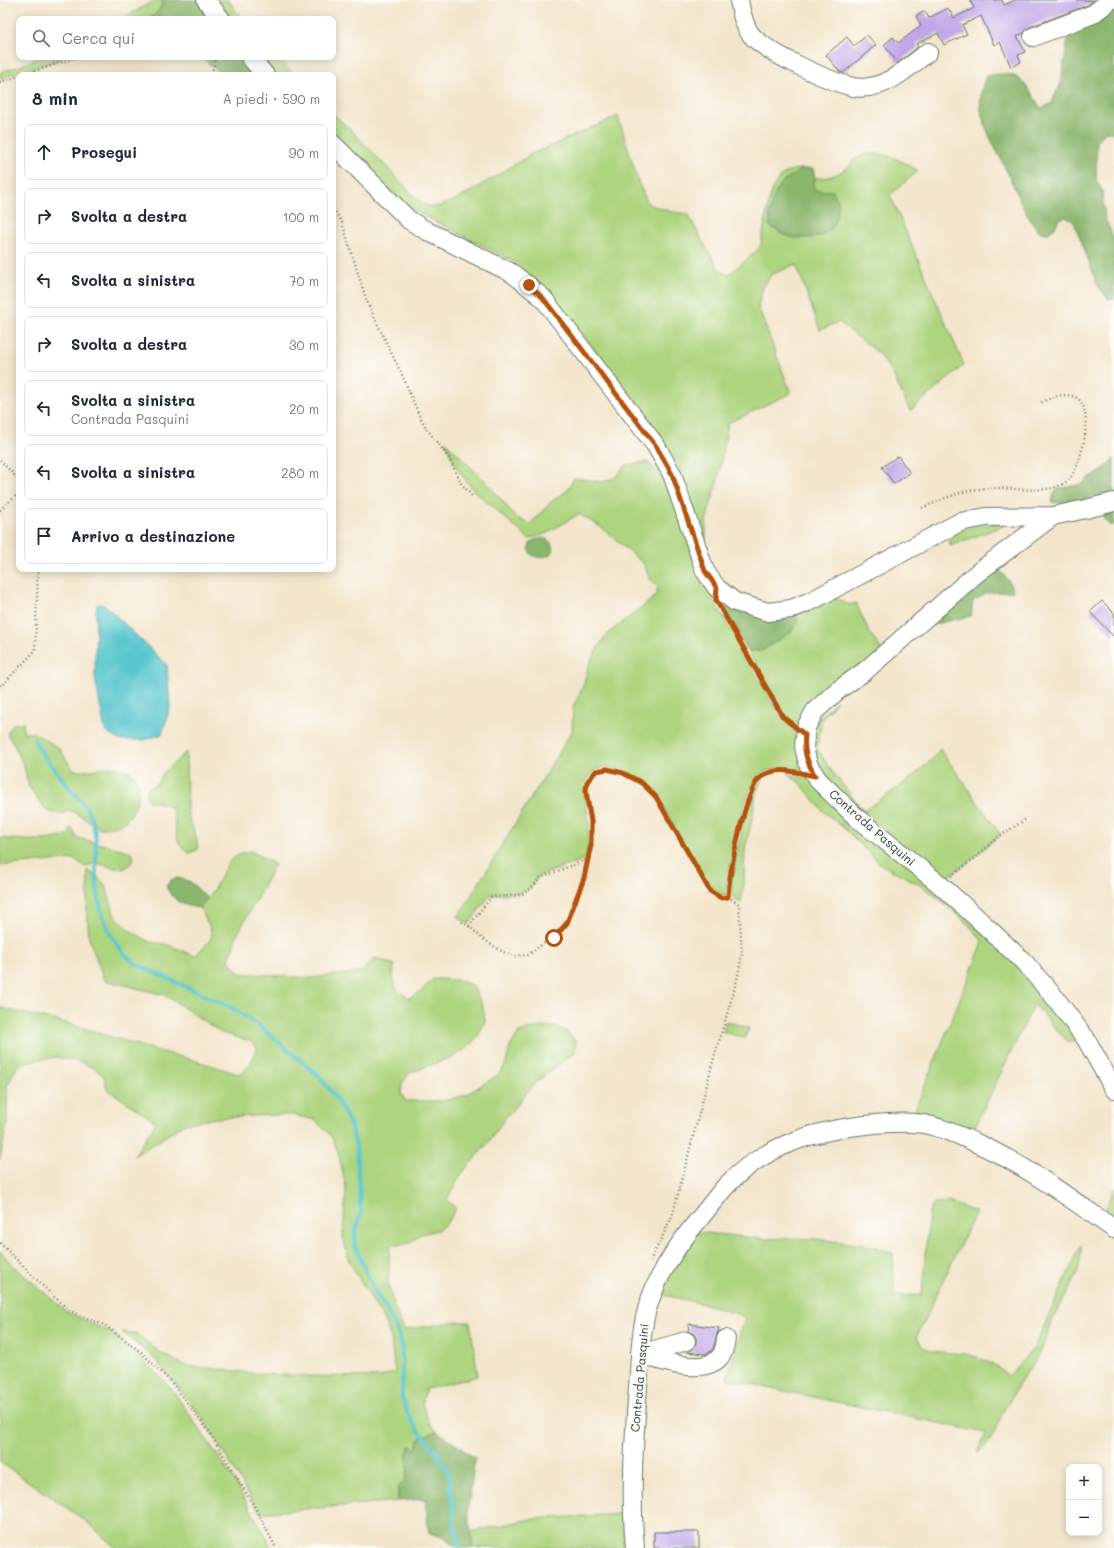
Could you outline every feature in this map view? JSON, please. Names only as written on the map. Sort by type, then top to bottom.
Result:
[{"type":"street","points":[[206,0],[219,16]]},
{"type":"street","points":[[739,0],[743,18],[751,36],[768,49],[826,78],[854,87],[874,86],[898,75],[928,52]]},
{"type":"street","points":[[1033,37],[1094,14],[1111,0]]},
{"type":"street","points":[[252,60],[262,72]]},
{"type":"street","points":[[336,147],[409,220],[427,231],[512,273],[543,298],[656,446],[672,474],[705,571],[717,588],[735,602],[768,612],[791,609],[811,601],[960,522],[986,517],[1053,516],[1114,502]]},
{"type":"street","name":"Contrada Pasquini","points":[[1053,516],[977,573],[865,671],[837,691],[815,711],[806,727],[804,747],[808,764],[818,780],[858,819],[938,884],[1024,962],[1056,999],[1086,1039],[1114,1089]]},
{"type":"street","name":"Contrada Pasquini","points":[[635,1548],[634,1451],[640,1354],[642,1336],[650,1301],[657,1282],[686,1235],[727,1185],[763,1156],[785,1144],[805,1136],[831,1130],[900,1123],[929,1125],[960,1136],[1014,1162],[1040,1177],[1114,1229]]},
{"type":"street","points":[[640,1354],[676,1365],[701,1366],[712,1364],[721,1356],[726,1339]]},
{"type":"street","points":[[640,1354],[686,1341]]},
{"type":"path","points":[[32,72],[69,60]]},
{"type":"path","points":[[215,60],[213,69],[216,72]]},
{"type":"path","points":[[0,82],[16,77]]},
{"type":"path","points":[[336,213],[342,222],[367,302],[402,375],[420,417],[427,429],[449,458],[461,483],[472,496]]},
{"type":"path","points":[[922,508],[959,493],[974,490],[990,488],[1041,489],[1058,487],[1068,481],[1075,472],[1083,450],[1086,425],[1081,404],[1076,397],[1067,395],[1053,396],[1040,403]]},
{"type":"path","points":[[0,460],[16,477]]},
{"type":"path","points":[[0,510],[16,496]]},
{"type":"path","points":[[0,685],[1,686],[35,651],[38,572]]},
{"type":"path","points":[[717,588],[716,600],[783,717],[805,735]]},
{"type":"path","points":[[462,922],[469,926],[483,939],[503,952],[515,956],[528,955],[540,945],[554,938],[567,923],[584,878],[591,845],[591,821],[586,792],[587,782],[596,771],[607,769],[623,773],[642,783],[656,797],[710,891],[721,898],[728,897],[739,904],[742,954],[738,974],[712,1065],[672,1218],[648,1264]]},
{"type":"path","points":[[728,897],[729,882],[739,834],[750,796],[760,777],[774,771],[785,771],[815,776]]},
{"type":"path","points":[[938,884],[975,858],[996,839],[1026,819]]},
{"type":"path","points":[[469,926],[491,897],[521,895],[531,889],[540,878],[588,859]]},
{"type":"path","points":[[0,1242],[50,1293],[71,1312],[106,1326],[141,1352],[172,1383],[210,1433],[257,1511],[276,1548]]},
{"type":"green space","points":[[156,0],[163,0],[157,13],[152,16],[127,16]]},
{"type":"green space","points":[[163,0],[200,0],[212,16],[153,16],[161,6]]},
{"type":"green space","points":[[218,0],[228,0],[240,16],[229,16]]},
{"type":"green space","points":[[1114,8],[1114,133],[1106,131],[1097,142],[1096,180],[1102,190],[1105,218],[1114,240],[1114,299],[1108,299],[1098,286],[1074,222],[1066,217],[1059,219],[1055,228],[1048,233],[1043,233],[1039,231],[1028,217],[987,130],[982,115],[981,101],[986,76],[1007,74],[1014,76],[1025,85],[1041,108],[1051,104],[1061,83],[1069,31]]},
{"type":"green space","points":[[34,60],[56,60],[0,78],[0,72],[21,66]]},
{"type":"green space","points":[[206,60],[245,60],[255,72],[219,72]]},
{"type":"green space","points":[[263,60],[280,60],[292,72],[274,72]]},
{"type":"green space","points":[[618,116],[639,184],[648,204],[672,212],[688,214],[720,271],[728,275],[760,246],[772,192],[776,183],[782,176],[791,171],[802,169],[772,203],[769,214],[770,226],[789,236],[801,237],[823,235],[822,191],[813,190],[815,178],[824,178],[835,175],[847,168],[855,159],[863,155],[880,154],[888,156],[903,162],[918,171],[890,195],[964,365],[910,411],[892,372],[877,352],[839,322],[820,330],[796,264],[771,275],[763,287],[758,307],[791,393],[728,423],[718,479],[706,521],[706,540],[676,460],[648,418],[554,298],[516,263],[411,209],[400,201],[336,137],[336,117],[351,130],[415,197],[427,206],[436,207],[465,195],[530,155]]},
{"type":"green space","points":[[802,169],[813,169],[815,178],[813,190],[833,191],[839,204],[837,216],[832,228],[823,235],[809,238],[794,238],[782,234],[770,226],[770,215],[773,198],[778,188],[786,180]]},
{"type":"green space","points":[[445,441],[487,483],[517,518],[530,524],[552,501],[567,491],[574,478],[603,482],[614,478],[627,465],[647,462],[656,469],[668,488],[714,595],[712,597],[773,704],[784,720],[797,732],[810,773],[791,769],[771,770],[759,775],[753,783],[747,796],[737,832],[726,895],[722,896],[711,890],[657,796],[643,781],[624,772],[607,767],[595,769],[585,781],[584,792],[589,821],[589,845],[587,858],[539,876],[530,888],[520,893],[490,895],[469,924],[458,917],[572,731],[573,707],[582,689],[590,661],[606,635],[655,597],[658,587],[650,580],[644,564],[601,527],[579,514],[545,534],[529,539],[474,491],[456,467]]},
{"type":"green space","points":[[1114,458],[1114,493],[1082,500],[1052,503],[1054,493],[1058,489],[1082,484],[1088,478],[1099,473]]},
{"type":"green space","points":[[1114,508],[1114,525],[1109,525],[1103,518],[1105,512]]},
{"type":"green space","points":[[1000,523],[1003,526],[950,546],[949,535],[976,526]]},
{"type":"green space","points":[[545,538],[552,544],[554,549],[551,553],[540,557],[534,556],[530,553],[529,547],[531,542]]},
{"type":"green space","points":[[993,565],[1005,576],[1013,591],[988,593],[973,601],[971,616],[935,624],[918,630]]},
{"type":"green space","points":[[835,598],[849,605],[856,603],[869,632],[882,650],[799,730],[783,713],[748,651],[763,650],[792,631],[797,614]]},
{"type":"green space","points":[[727,607],[797,614],[797,622],[792,631],[763,650],[748,651],[725,612]]},
{"type":"green space","points":[[837,701],[822,719],[817,748],[828,766],[864,810],[883,798],[926,765],[940,749],[1000,834],[969,862],[944,879],[902,847],[840,791],[817,761],[812,748],[814,726],[820,716]]},
{"type":"green space","points":[[23,722],[23,733],[34,733],[59,748],[73,770],[84,771],[117,767],[130,772],[136,778],[138,795],[136,804],[127,820],[118,826],[102,828],[71,811],[67,810],[63,815],[47,811],[29,787],[24,766],[8,736],[8,732],[13,724]]},
{"type":"green space","points":[[186,752],[187,809],[190,822],[196,836],[198,849],[190,853],[186,852],[181,847],[171,809],[167,805],[149,801],[146,794],[148,788],[158,783],[163,773]]},
{"type":"green space","points":[[788,774],[813,780],[1013,960],[1059,1014],[1078,1041],[1069,1042],[1064,1038],[1034,1005],[971,1134],[912,1117],[983,942],[970,926],[933,894],[917,883],[880,864],[844,828],[824,812],[801,784]]},
{"type":"green space","points":[[762,779],[756,792],[745,849],[744,881],[741,903],[732,895],[731,888],[735,863],[751,798]]},
{"type":"green space","points":[[71,827],[77,838],[129,851],[134,857],[131,864],[122,869],[100,864],[85,867],[73,859],[0,866],[0,838],[35,840],[53,839],[69,834]]},
{"type":"green space","points":[[251,851],[275,864],[236,937],[229,961],[239,973],[311,978],[361,972],[375,958],[395,965],[393,976],[394,985],[400,992],[409,998],[419,993],[433,979],[459,980],[473,986],[483,1007],[485,1021],[478,1036],[468,1047],[457,1055],[410,1073],[402,1083],[401,1094],[406,1101],[442,1101],[466,1095],[498,1075],[505,1066],[510,1047],[519,1032],[543,1027],[556,1028],[567,1032],[576,1041],[574,1053],[537,1081],[505,1118],[488,1143],[463,1172],[447,1199],[456,1209],[446,1224],[437,1230],[420,1234],[410,1243],[390,1246],[388,1283],[394,1307],[404,1330],[453,1322],[470,1322],[478,1376],[426,1389],[422,1404],[430,1425],[437,1431],[420,1438],[415,1450],[410,1445],[407,1455],[408,1467],[406,1479],[398,1487],[398,1501],[260,1513],[202,1417],[156,1360],[122,1332],[135,1333],[162,1354],[186,1366],[263,1374],[308,1376],[380,1377],[395,1372],[391,1338],[384,1320],[349,1261],[343,1237],[346,1188],[338,1152],[331,1136],[315,1120],[293,1115],[272,1115],[216,1118],[185,1124],[134,1156],[156,1122],[107,1089],[104,1076],[97,1070],[81,1062],[56,1057],[29,1061],[20,1065],[14,1072],[7,1086],[7,1124],[0,1160],[0,1008],[70,1024],[238,1074],[248,1066],[257,1048],[250,1041],[222,1033],[165,995],[104,980],[89,938],[87,870],[99,878],[106,886],[114,914],[129,930],[150,942],[166,944],[195,956],[208,942],[212,935],[200,908],[214,889],[228,863],[241,853]]},
{"type":"green space","points":[[178,878],[191,882],[207,898],[200,908],[184,904],[172,896],[166,886],[171,880]]},
{"type":"green space","points":[[726,1021],[749,1028],[745,1038],[723,1032]]},
{"type":"green space","points":[[1114,1188],[1114,1222],[1103,1215]]},
{"type":"green space","points":[[948,1202],[976,1212],[917,1336],[921,1345],[925,1348],[930,1350],[970,1355],[991,1364],[1009,1376],[1034,1348],[1081,1245],[1080,1264],[1074,1280],[1053,1318],[1039,1355],[1028,1370],[1000,1417],[992,1438],[977,1453],[986,1433],[727,1379],[745,1317],[716,1307],[655,1293],[696,1232],[767,1239],[815,1239],[873,1246],[893,1253],[894,1296],[922,1295],[929,1212],[934,1203]]},
{"type":"green space","points":[[0,1251],[13,1266],[67,1312],[112,1333],[136,1353],[171,1388],[229,1472],[267,1538],[271,1548],[116,1548],[86,1521],[0,1462]]},
{"type":"green space","points":[[437,1431],[475,1458],[468,1508],[473,1548],[459,1548],[452,1545],[444,1538],[429,1533],[425,1499],[398,1501],[398,1487],[406,1479],[408,1467],[407,1455],[410,1445],[415,1450],[420,1438]]},
{"type":"green space","points":[[621,1514],[624,1548],[473,1548],[471,1532],[531,1519]]},
{"type":"water","points":[[101,604],[107,607],[167,665],[170,707],[162,734],[145,740],[119,740],[105,731],[95,678],[96,610],[97,605]]},
{"type":"building","points":[[970,0],[1002,0],[1004,5],[1015,0],[1094,0],[1088,5],[1029,27],[1024,33],[1017,36],[1025,52],[1018,55],[1021,62],[1011,67],[1000,42],[994,45],[981,16],[962,25],[967,34],[944,45],[938,33],[916,44],[918,47],[898,63],[884,45],[893,37],[898,43],[921,26],[916,16],[925,11],[929,18],[948,8],[954,18],[974,8]]},
{"type":"building","points":[[867,35],[876,45],[843,73],[840,72],[826,55],[847,37],[854,46]]},
{"type":"building","points":[[898,456],[910,473],[894,484],[882,467]]},
{"type":"building","points":[[1102,601],[1114,613],[1114,637],[1090,612]]},
{"type":"building","points":[[689,1324],[719,1328],[713,1349],[708,1353],[687,1352],[693,1349],[696,1343],[694,1334],[688,1331]]},
{"type":"building","points":[[654,1532],[699,1532],[699,1548],[654,1548]]},
{"type":"waterway","points":[[34,740],[51,765],[83,803],[92,820],[95,835],[97,886],[101,911],[110,933],[124,953],[134,963],[230,1007],[257,1024],[320,1077],[338,1101],[351,1126],[356,1145],[361,1213],[355,1232],[355,1246],[377,1296],[386,1308],[397,1330],[402,1347],[402,1397],[407,1413],[417,1429],[435,1450],[449,1473],[454,1522],[459,1548]]},
{"type":"route","points":[[529,285],[543,298],[656,446],[672,474],[705,571],[717,588],[716,600],[783,717],[805,735],[804,747],[808,764],[815,776],[785,771],[774,771],[760,777],[750,796],[739,834],[729,882],[728,897],[721,898],[710,891],[656,797],[642,783],[623,773],[607,769],[596,771],[587,782],[586,792],[591,821],[591,845],[584,878],[571,909],[567,923],[554,938]]}]
